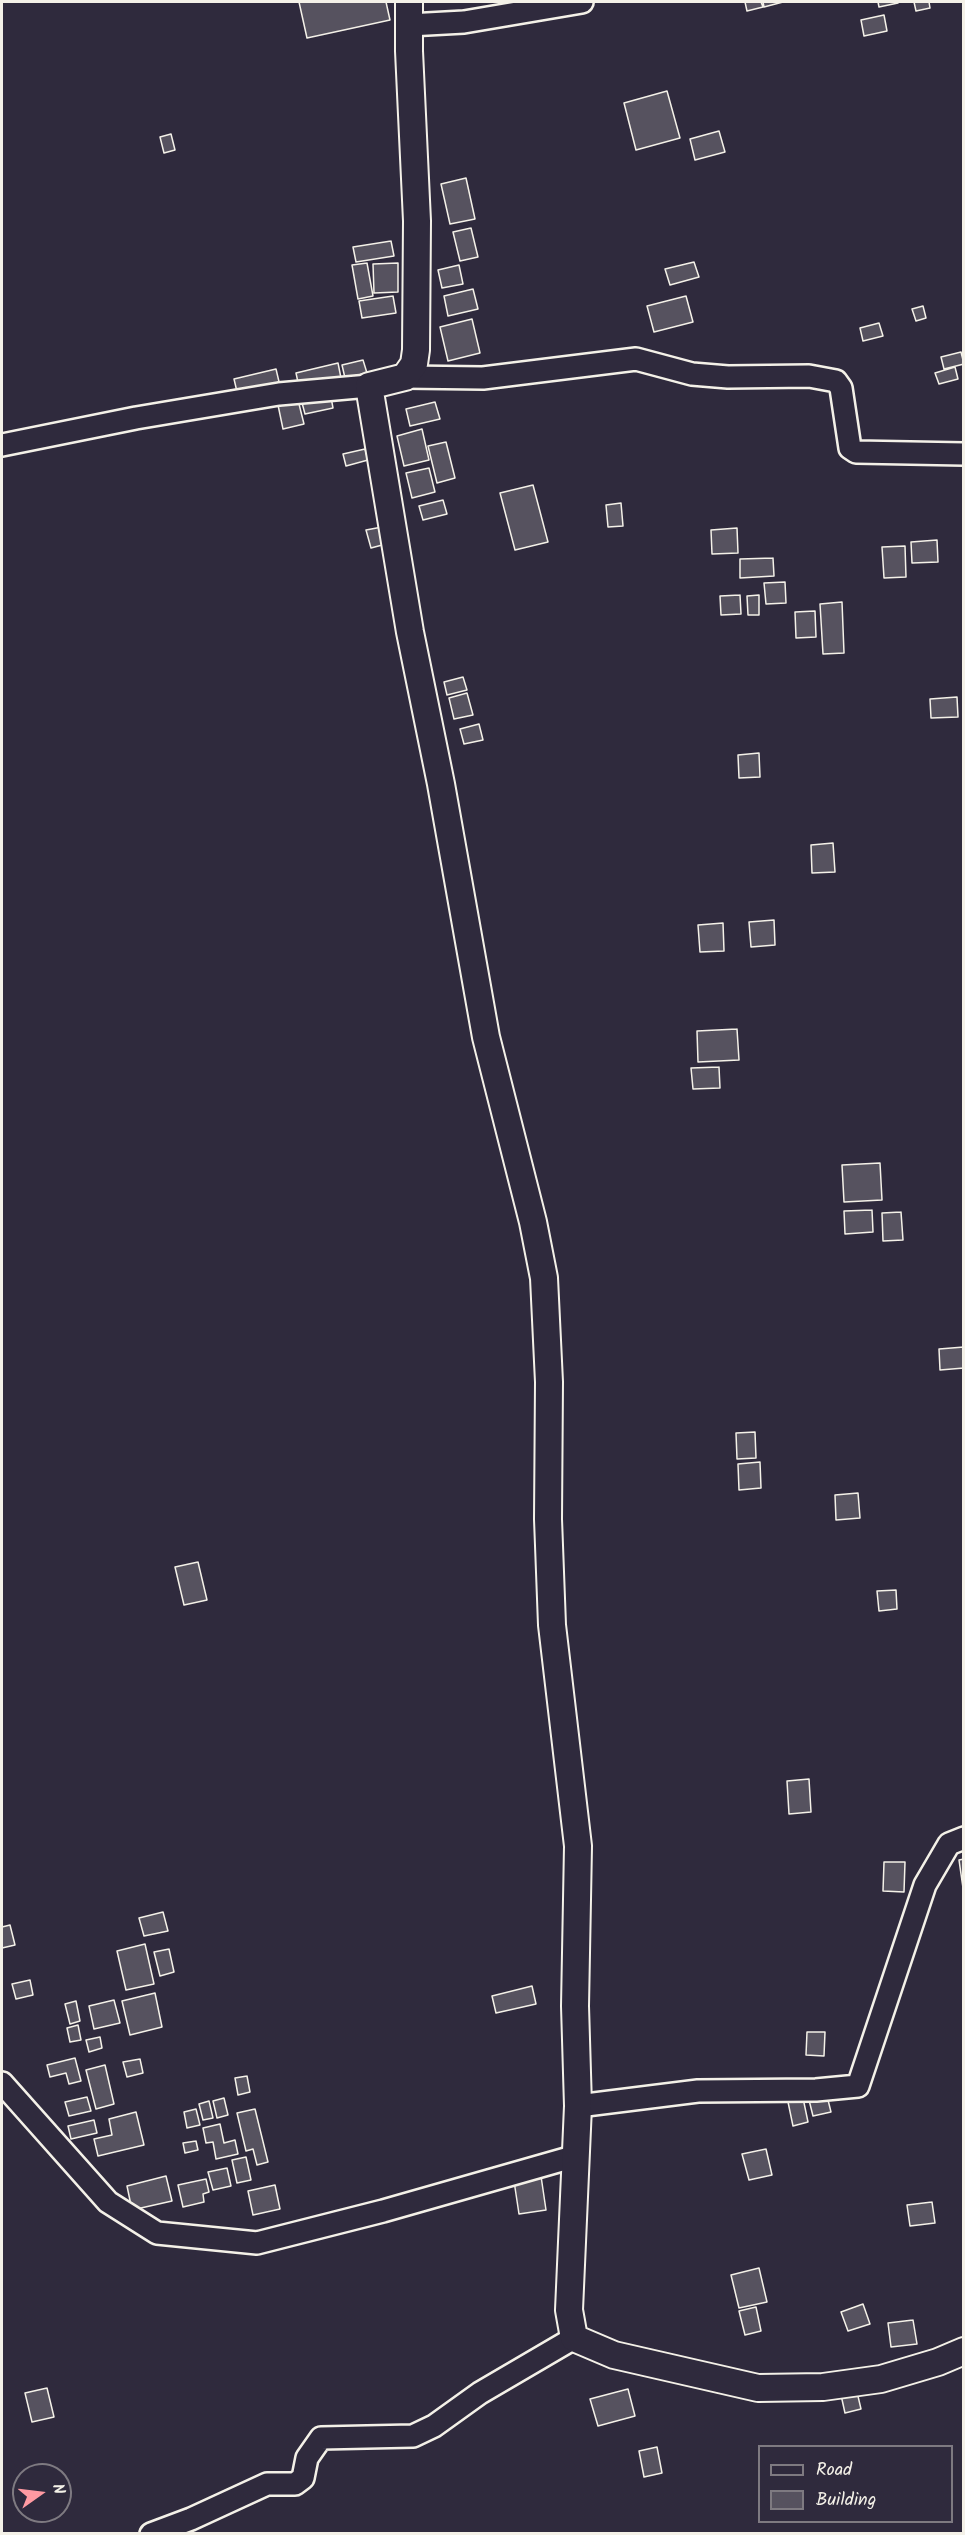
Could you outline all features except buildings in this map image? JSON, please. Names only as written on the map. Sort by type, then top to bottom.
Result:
[{"type":"street","points":[[405,377],[414,364],[416,350],[417,222],[409,13],[464,22],[582,2]]},
{"type":"street","points":[[2,445],[136,418],[279,394],[369,386],[405,377],[483,378],[636,359],[692,374],[728,377],[809,376],[836,381],[841,388],[850,448],[856,452],[963,454]]},
{"type":"street","points":[[369,386],[410,632],[443,796],[486,1037],[533,1222],[544,1278],[549,1382],[548,1519],[552,1625],[578,1846],[574,2006],[578,2106],[569,2310],[574,2338]]},
{"type":"street","points":[[578,2106],[698,2091],[816,2090],[858,2086],[925,1885],[949,1844],[963,1838]]},
{"type":"street","points":[[2,2083],[108,2202],[157,2233],[258,2243],[383,2211],[576,2156]]},
{"type":"street","points":[[574,2338],[614,2355],[758,2388],[823,2386],[881,2379],[939,2362],[963,2351]]},
{"type":"street","points":[[151,2534],[267,2484],[295,2484],[303,2478],[307,2458],[321,2438],[413,2436],[434,2426],[480,2393],[574,2338]]}]
